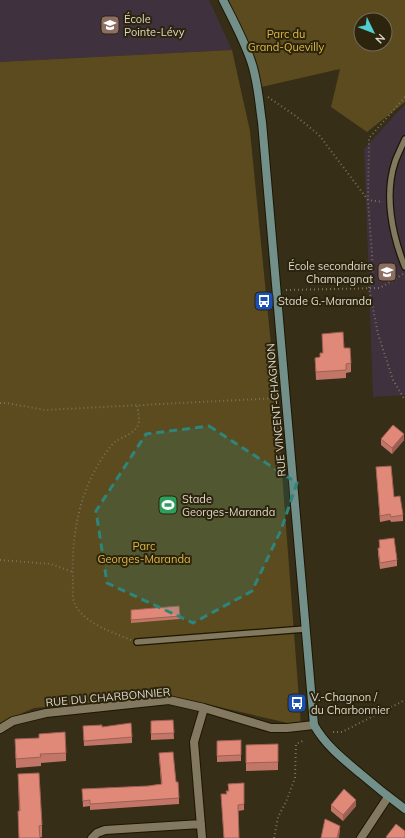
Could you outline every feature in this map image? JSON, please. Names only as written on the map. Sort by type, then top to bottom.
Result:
[{"type":"street","name":"RUE VINCENT-CHAGNON","points":[[223,0],[251,61],[263,128],[314,725],[321,737],[335,752],[388,797],[405,809]]},
{"type":"street","name":"RUE DU CHARBONNIER","points":[[0,729],[13,721],[46,713],[170,700],[204,708],[271,728],[314,725]]},
{"type":"street","points":[[202,838],[194,742],[204,708]]},
{"type":"street","points":[[361,838],[388,797]]},
{"type":"street","points":[[92,838],[97,833],[105,830],[201,824]]},
{"type":"lane","points":[[405,139],[395,162],[390,188],[394,235],[405,267]]},
{"type":"lane","points":[[137,642],[305,629]]},
{"type":"path","points":[[257,88],[319,135],[368,200],[390,202]]},
{"type":"path","points":[[405,97],[369,138],[368,200],[373,269],[369,288],[378,334],[393,380],[405,400]]},
{"type":"path","points":[[276,290],[380,288],[405,272]]},
{"type":"path","points":[[0,403],[45,410],[285,397]]},
{"type":"path","points":[[137,406],[139,420],[137,426],[131,432],[113,443],[88,483],[78,516],[72,553],[74,602],[83,614],[99,627],[137,642]]},
{"type":"path","points":[[0,560],[51,564],[73,572]]},
{"type":"path","points":[[333,732],[342,732],[405,700]]},
{"type":"path","points":[[274,838],[278,817],[286,802],[295,778],[296,744],[305,740]]},
{"type":"highlighted area","points":[[209,426],[297,483],[281,530],[252,591],[193,623],[107,583],[96,511],[146,434]]},
{"type":"shaded area","name":"École Pointe-Lévy","points":[[0,0],[209,0],[232,50],[0,62]]},
{"type":"shaded area","name":"École secondaire Champagnat","points":[[405,104],[405,395],[373,397],[364,149]]},
{"type":"green space","name":"Parc du Grand-Quevilly","points":[[223,0],[405,0],[405,102],[367,132],[331,107],[340,69],[257,88],[252,67]]},
{"type":"green space","name":"Parc Georges-Maranda","points":[[232,50],[250,131],[277,406],[301,726],[171,696],[34,708],[0,723],[0,62]]},
{"type":"building","points":[[343,332],[344,348],[350,348],[351,363],[346,364],[346,370],[316,372],[315,358],[320,357],[320,353],[323,353],[322,334]]},
{"type":"building","points":[[393,425],[404,434],[392,448],[381,439]]},
{"type":"building","points":[[391,466],[394,497],[400,496],[403,515],[391,517],[390,514],[380,516],[376,467]]},
{"type":"building","points":[[394,538],[397,560],[380,563],[378,548],[380,548],[379,540]]},
{"type":"building","points":[[179,606],[180,616],[131,620],[131,610]]},
{"type":"building","points":[[173,720],[174,733],[151,734],[151,721]]},
{"type":"building","points":[[131,723],[132,737],[84,741],[83,726],[102,725],[102,727]]},
{"type":"building","points":[[65,732],[66,753],[40,754],[41,757],[16,759],[15,739],[39,738],[39,734]]},
{"type":"building","points":[[241,740],[241,755],[217,756],[217,741]]},
{"type":"building","points":[[278,744],[278,762],[246,763],[246,745]]},
{"type":"building","points":[[173,752],[179,798],[90,804],[90,800],[83,801],[82,789],[162,784],[159,753]]},
{"type":"building","points":[[39,773],[42,825],[39,826],[40,838],[19,838],[18,811],[20,811],[18,774]]},
{"type":"building","points":[[244,783],[244,804],[238,805],[239,838],[224,838],[221,794],[227,794],[226,791],[229,791],[228,784]]},
{"type":"building","points":[[344,789],[356,800],[343,815],[331,805]]},
{"type":"building","points":[[325,819],[340,826],[337,838],[321,838]]},
{"type":"building","points":[[396,824],[405,831],[405,838],[387,838],[386,837]]},
{"type":"place","name":"École Pointe-Lévy","points":[[110,25]]},
{"type":"place","name":"École secondaire Champagnat","points":[[387,272]]},
{"type":"place","name":"Stade G.-Maranda","points":[[264,301]]},
{"type":"place","name":"Stade Georges-Maranda","points":[[168,505]]},
{"type":"place","name":"V.-Chagnon / du Charbonnier","points":[[297,703]]}]
